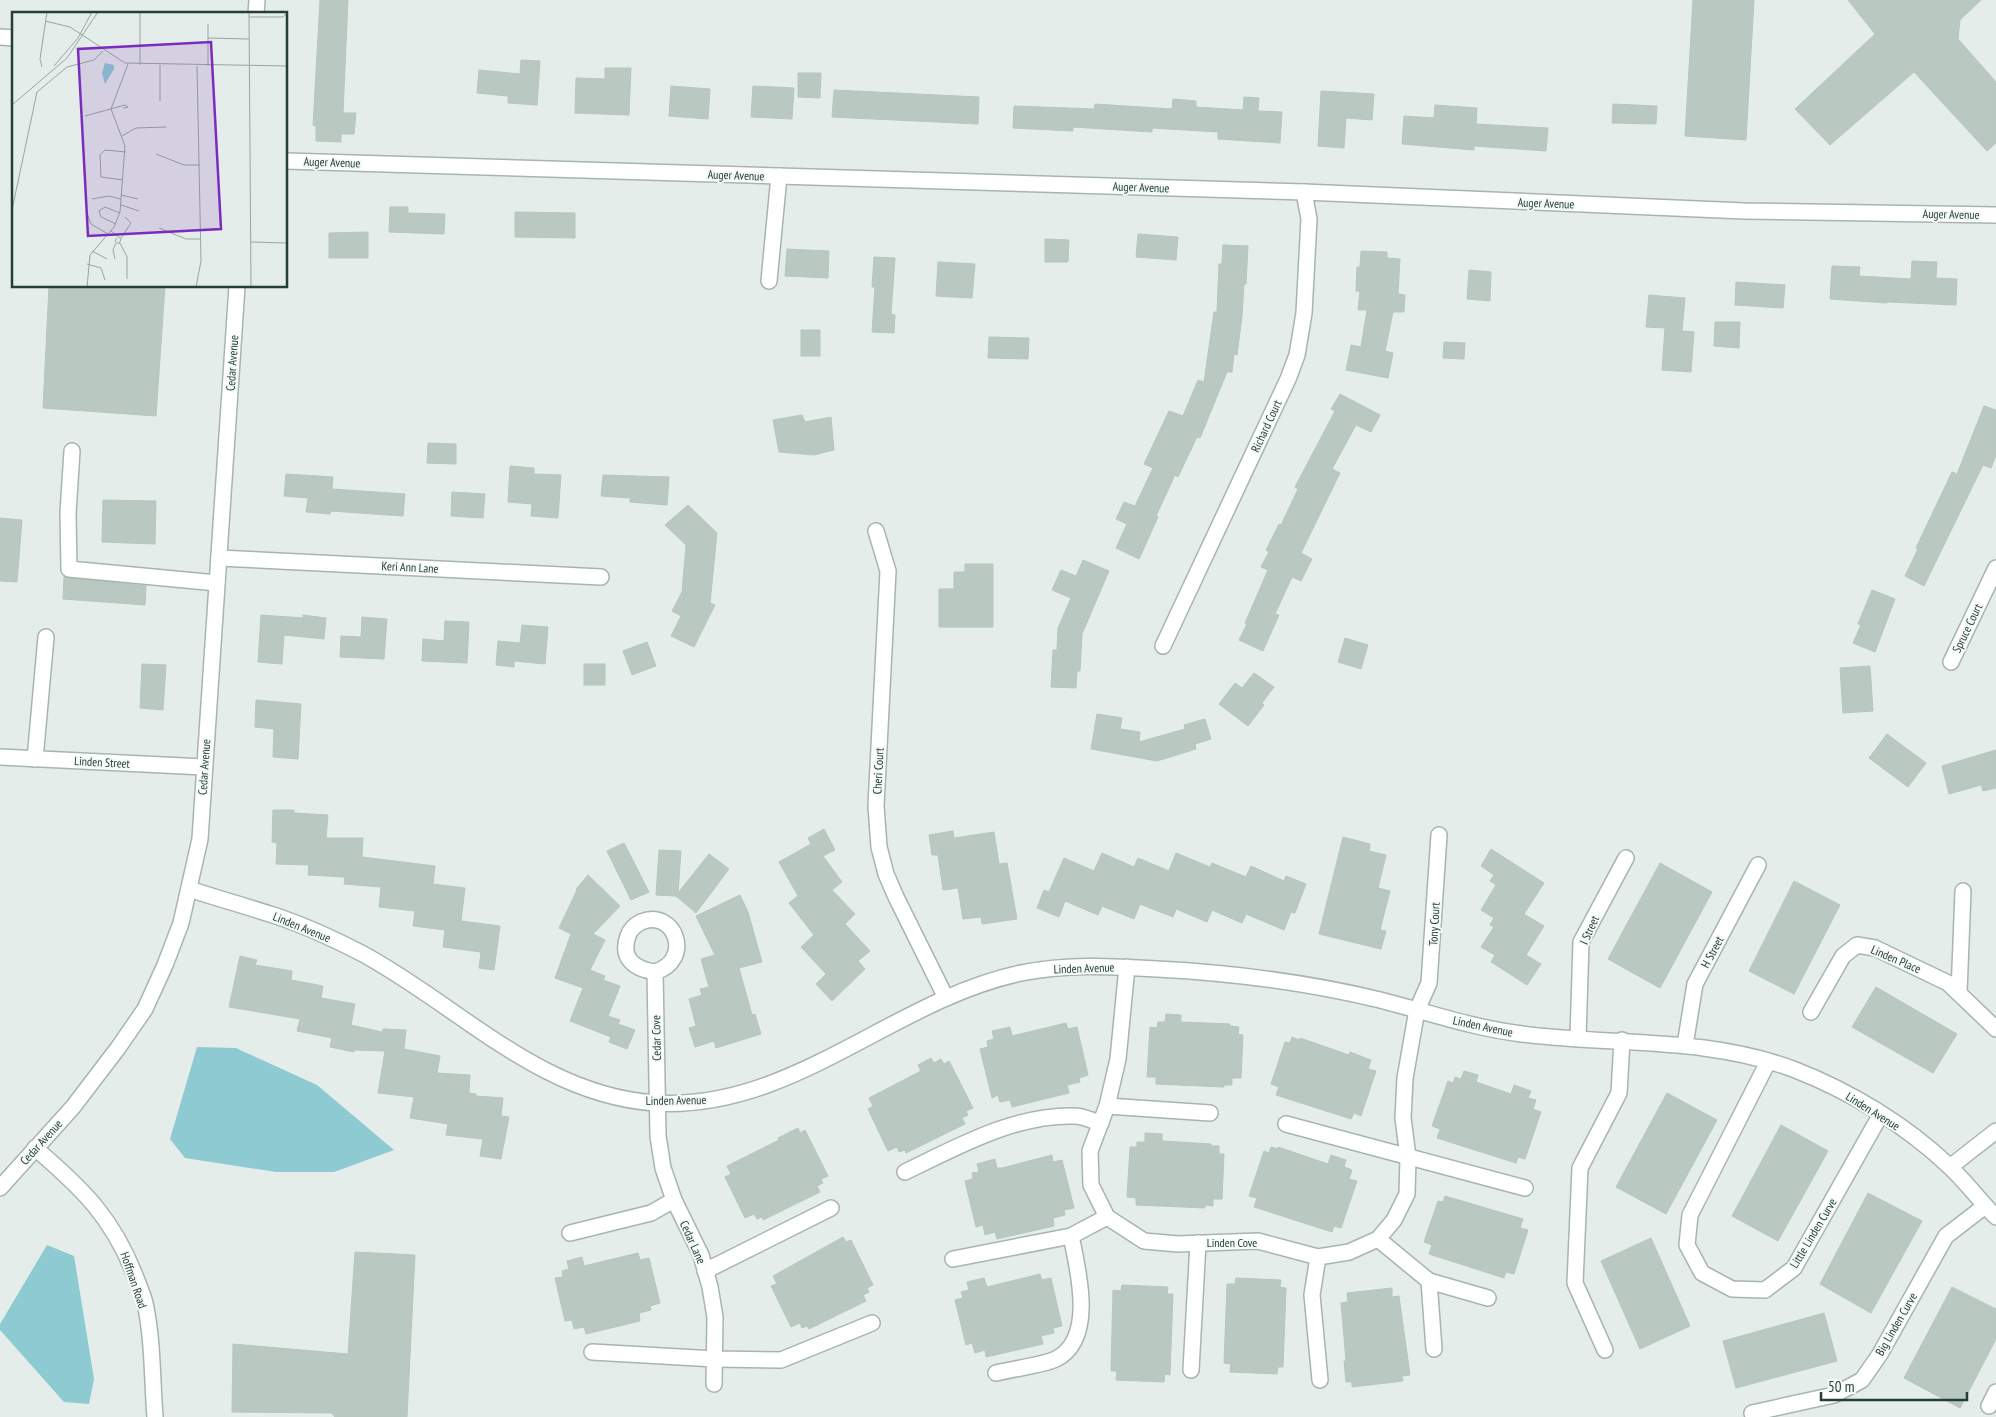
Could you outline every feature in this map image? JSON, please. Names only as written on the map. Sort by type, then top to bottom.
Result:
[{"type":"street","name":"Auger Avenue","points":[[288,161],[1304,192],[1744,212],[1996,215]]},
{"type":"street","points":[[769,281],[779,176]]},
{"type":"street","name":"Richard Court","points":[[1163,646],[1288,379],[1297,355],[1303,328],[1309,219],[1304,192]]},
{"type":"street","name":"Cedar Avenue","points":[[0,1188],[73,1107],[118,1048],[145,1008],[165,965],[181,923],[200,839],[237,288]]},
{"type":"street","points":[[72,451],[68,513],[69,569],[217,583]]},
{"type":"street","name":"Cheri Court","points":[[876,531],[888,571],[876,806],[879,847],[886,874],[896,897],[946,998]]},
{"type":"street","name":"Keri Ann Lane","points":[[219,558],[601,577]]},
{"type":"street","name":"Spruce Court","points":[[1951,662],[1996,568]]},
{"type":"street","points":[[34,759],[46,637]]},
{"type":"street","name":"Linden Street","points":[[0,757],[204,767]]},
{"type":"street","name":"Tony Court","points":[[1418,1010],[1429,983],[1439,835]]},
{"type":"street","name":"I Street","points":[[1578,1038],[1581,942],[1626,858]]},
{"type":"street","name":"H Street","points":[[1685,1045],[1695,984],[1758,865]]},
{"type":"street","name":"Linden Avenue","points":[[189,889],[283,918],[322,934],[368,957],[526,1060],[558,1078],[593,1091],[628,1100],[657,1103],[703,1101],[729,1097],[762,1088],[793,1075],[946,998],[981,984],[1019,974],[1059,967],[1127,967],[1262,977],[1323,987],[1418,1010],[1471,1026],[1523,1034],[1708,1047],[1791,1069],[1834,1087],[1881,1114],[1913,1136],[1950,1167],[1996,1218]]},
{"type":"street","points":[[1959,993],[1963,891]]},
{"type":"street","name":"Linden Place","points":[[1811,1012],[1843,956],[1857,945],[1875,948],[1948,983],[1996,1029]]},
{"type":"street","points":[[953,1259],[1071,1236],[1106,1217],[1091,1184],[1090,1151],[1107,1106],[1118,1059],[1127,967]]},
{"type":"street","name":"Cedar Cove","points":[[654,972],[657,1103]]},
{"type":"street","name":"Linden Cove","points":[[1106,1217],[1144,1241],[1178,1244],[1258,1241],[1318,1257],[1349,1252],[1378,1239],[1394,1220],[1406,1194],[1408,1157],[1403,1118],[1405,1078],[1418,1010]]},
{"type":"street","points":[[1605,1350],[1575,1283],[1580,1168],[1619,1093],[1622,1040]]},
{"type":"street","name":"Little Linden Curve","points":[[1768,1062],[1690,1214],[1687,1245],[1702,1273],[1732,1288],[1765,1290],[1794,1268],[1881,1114]]},
{"type":"street","name":"Cedar Lane","points":[[657,1103],[658,1136],[663,1168],[674,1200],[701,1256],[710,1287],[715,1317],[714,1384]]},
{"type":"street","points":[[1107,1106],[1210,1113]]},
{"type":"street","points":[[904,1172],[988,1132],[1049,1117],[1077,1116],[1101,1123]]},
{"type":"street","points":[[1286,1124],[1525,1188]]},
{"type":"street","points":[[1950,1167],[1996,1131]]},
{"type":"street","name":"Hoffman Road","points":[[35,1148],[74,1181],[97,1205],[126,1252],[144,1302],[152,1353],[155,1417]]},
{"type":"street","points":[[570,1233],[651,1213],[674,1200]]},
{"type":"street","name":"Big Linden Curve","points":[[1752,1413],[1834,1395],[1862,1380],[1880,1354],[1946,1236],[1985,1206]]},
{"type":"street","points":[[705,1271],[831,1208]]},
{"type":"street","points":[[996,1373],[1056,1359],[1069,1349],[1076,1338],[1079,1332],[1081,1284],[1071,1236]]},
{"type":"street","points":[[1378,1239],[1429,1281],[1488,1298]]},
{"type":"street","points":[[1191,1370],[1198,1243]]},
{"type":"street","points":[[1318,1257],[1312,1295],[1320,1380]]},
{"type":"street","points":[[1429,1281],[1434,1349]]},
{"type":"street","points":[[592,1352],[715,1359],[781,1360],[872,1323]]},
{"type":"street","points":[[1989,1406],[1996,1392]]},
{"type":"water","points":[[197,1047],[236,1048],[317,1085],[394,1150],[334,1172],[276,1172],[185,1158],[170,1139]]},
{"type":"water","points":[[47,1245],[74,1256],[94,1379],[89,1404],[64,1402],[0,1330],[0,1324]]},
{"type":"building","points":[[320,0],[348,0],[343,113],[356,113],[354,134],[341,134],[341,142],[316,141],[316,126],[313,125]]},
{"type":"building","points":[[1693,0],[1754,0],[1746,140],[1685,136]]},
{"type":"building","points":[[1848,0],[1981,0],[1960,20],[1958,39],[1996,82],[1996,143],[1987,151],[1914,72],[1830,145],[1795,109],[1875,34]]},
{"type":"building","points":[[521,60],[540,61],[537,105],[508,103],[508,96],[477,93],[479,70],[520,74]]},
{"type":"building","points":[[605,68],[631,68],[629,115],[575,113],[576,78],[605,79]]},
{"type":"building","points":[[798,73],[821,73],[820,98],[798,97]]},
{"type":"building","points":[[671,86],[710,89],[708,119],[669,116]]},
{"type":"building","points":[[753,86],[794,88],[792,119],[751,117]]},
{"type":"building","points":[[834,90],[979,97],[978,124],[832,117]]},
{"type":"building","points":[[1321,91],[1374,94],[1372,120],[1346,118],[1344,148],[1318,146]]},
{"type":"building","points":[[1244,97],[1259,98],[1258,111],[1282,112],[1280,143],[1218,139],[1218,132],[1152,128],[1152,132],[1073,127],[1073,131],[1013,128],[1014,106],[1094,109],[1095,104],[1172,109],[1173,99],[1196,101],[1196,107],[1243,110]]},
{"type":"building","points":[[1613,104],[1657,106],[1656,124],[1612,123]]},
{"type":"building","points":[[1435,105],[1477,108],[1476,124],[1548,128],[1546,151],[1474,146],[1474,150],[1402,144],[1404,116],[1434,118]]},
{"type":"building","points":[[390,207],[408,207],[408,213],[445,214],[444,234],[389,232]]},
{"type":"building","points":[[515,212],[575,213],[575,238],[515,237]]},
{"type":"building","points":[[368,232],[368,258],[329,258],[329,233]]},
{"type":"building","points":[[1138,234],[1178,237],[1176,260],[1136,257]]},
{"type":"building","points":[[1045,239],[1069,240],[1068,262],[1045,262]]},
{"type":"building","points":[[1223,245],[1248,246],[1246,284],[1244,284],[1237,355],[1234,354],[1232,372],[1227,372],[1200,438],[1197,437],[1178,477],[1175,475],[1139,559],[1116,548],[1127,524],[1116,519],[1124,502],[1135,506],[1153,468],[1144,464],[1169,411],[1183,416],[1198,380],[1204,382],[1214,312],[1217,312],[1219,264],[1222,264]]},
{"type":"building","points":[[787,249],[829,251],[828,278],[785,276]]},
{"type":"building","points":[[1361,251],[1387,252],[1387,258],[1400,259],[1398,294],[1405,295],[1404,312],[1393,312],[1385,351],[1393,353],[1388,378],[1346,370],[1351,345],[1361,347],[1367,310],[1358,310],[1360,291],[1356,291],[1357,267],[1360,267]]},
{"type":"building","points":[[874,257],[895,258],[891,314],[895,315],[894,333],[872,332],[875,287],[872,287]]},
{"type":"building","points":[[1912,261],[1937,262],[1936,278],[1957,279],[1956,305],[1830,299],[1832,266],[1860,267],[1859,276],[1911,279]]},
{"type":"building","points":[[938,262],[975,264],[972,298],[936,296]]},
{"type":"building","points":[[1469,270],[1491,272],[1490,301],[1467,299]]},
{"type":"building","points":[[1736,282],[1785,285],[1783,308],[1735,305]]},
{"type":"building","points":[[49,288],[165,288],[156,416],[43,408]]},
{"type":"building","points":[[1649,295],[1685,298],[1682,331],[1694,332],[1691,372],[1662,370],[1665,328],[1646,327]]},
{"type":"building","points":[[1715,322],[1740,322],[1739,348],[1714,346]]},
{"type":"building","points":[[801,330],[820,330],[820,356],[801,356]]},
{"type":"building","points":[[989,337],[1029,338],[1028,359],[988,358]]},
{"type":"building","points":[[1444,342],[1465,343],[1464,359],[1443,358]]},
{"type":"building","points":[[1340,394],[1380,415],[1371,432],[1356,425],[1332,469],[1340,473],[1301,553],[1312,559],[1301,581],[1292,577],[1275,614],[1279,615],[1263,651],[1239,640],[1268,570],[1261,567],[1269,552],[1266,550],[1279,524],[1281,525],[1298,489],[1295,487],[1335,411],[1331,409]]},
{"type":"building","points":[[1984,406],[1996,410],[1996,455],[1991,468],[1983,465],[1924,586],[1905,576],[1918,549],[1916,548],[1952,472],[1957,474]]},
{"type":"building","points":[[802,415],[805,422],[831,417],[834,450],[814,455],[779,452],[773,420]]},
{"type":"building","points":[[428,443],[456,444],[456,464],[427,463]]},
{"type":"building","points":[[510,466],[534,468],[534,474],[561,475],[558,518],[531,516],[532,504],[508,502]]},
{"type":"building","points":[[286,474],[333,477],[332,489],[405,494],[403,516],[331,511],[330,514],[306,512],[308,498],[284,496]]},
{"type":"building","points":[[603,475],[669,477],[667,505],[630,502],[630,498],[601,496]]},
{"type":"building","points":[[452,492],[485,494],[483,518],[451,516]]},
{"type":"building","points":[[103,500],[156,501],[155,544],[102,542]]},
{"type":"building","points":[[688,505],[717,533],[710,603],[715,605],[694,647],[671,636],[681,616],[672,611],[682,592],[686,545],[665,525]]},
{"type":"building","points":[[0,518],[22,520],[17,582],[0,581]]},
{"type":"building","points":[[1083,560],[1109,571],[1082,634],[1080,671],[1077,671],[1076,688],[1051,687],[1053,650],[1057,650],[1058,628],[1071,598],[1052,590],[1061,570],[1076,576]]},
{"type":"building","points":[[965,564],[993,564],[993,627],[939,627],[939,589],[954,589],[954,572],[965,572]]},
{"type":"building","points":[[64,577],[146,586],[145,605],[63,599]]},
{"type":"building","points":[[1872,590],[1895,599],[1875,652],[1853,643],[1861,625],[1858,624]]},
{"type":"building","points":[[261,615],[303,618],[303,615],[326,618],[324,639],[284,635],[282,664],[258,662]]},
{"type":"building","points":[[362,617],[387,619],[384,659],[340,657],[341,636],[361,637]]},
{"type":"building","points":[[445,621],[469,622],[467,663],[422,661],[423,639],[444,641]]},
{"type":"building","points":[[522,625],[548,627],[545,664],[514,661],[514,667],[496,665],[498,641],[520,643]]},
{"type":"building","points":[[1345,638],[1368,645],[1361,669],[1338,662]]},
{"type":"building","points":[[647,642],[656,666],[632,675],[623,651]]},
{"type":"building","points":[[142,664],[166,665],[163,710],[140,708]]},
{"type":"building","points":[[584,664],[605,664],[605,685],[584,685]]},
{"type":"building","points":[[1870,666],[1873,711],[1843,713],[1840,668]]},
{"type":"building","points":[[1254,673],[1274,687],[1262,703],[1264,705],[1248,726],[1219,704],[1235,683],[1242,688]]},
{"type":"building","points":[[256,700],[301,704],[298,759],[273,757],[274,729],[255,727]]},
{"type":"building","points":[[1097,714],[1122,718],[1120,729],[1140,732],[1139,742],[1185,729],[1184,725],[1205,719],[1211,739],[1195,744],[1196,749],[1157,761],[1091,749]]},
{"type":"building","points":[[1887,734],[1926,763],[1908,787],[1869,758]]},
{"type":"building","points":[[1996,750],[1996,788],[1983,791],[1981,785],[1949,794],[1942,766]]},
{"type":"building","points":[[273,810],[294,810],[294,813],[328,815],[326,838],[363,838],[362,857],[435,866],[433,884],[465,888],[461,921],[500,926],[494,970],[479,968],[481,952],[443,947],[445,930],[413,926],[415,911],[379,907],[381,887],[344,884],[345,877],[308,875],[309,865],[276,864],[277,843],[272,842]]},
{"type":"building","points":[[824,829],[835,850],[823,856],[842,882],[832,890],[855,914],[845,924],[870,951],[858,961],[865,969],[832,1001],[816,984],[826,974],[801,947],[814,935],[789,903],[798,896],[779,862],[811,844],[808,838]]},
{"type":"building","points":[[953,831],[954,838],[994,832],[999,864],[1007,863],[1017,919],[982,924],[981,917],[963,919],[958,888],[943,890],[938,855],[932,855],[929,835]]},
{"type":"building","points":[[1343,837],[1370,844],[1369,851],[1386,855],[1378,888],[1390,891],[1380,930],[1386,931],[1381,949],[1319,934]]},
{"type":"building","points":[[624,843],[649,892],[631,900],[607,851]]},
{"type":"building","points":[[1491,849],[1544,883],[1524,914],[1544,926],[1526,955],[1541,964],[1527,985],[1491,962],[1495,955],[1481,947],[1494,927],[1490,925],[1494,918],[1481,910],[1496,885],[1490,881],[1494,875],[1481,866]]},
{"type":"building","points":[[659,850],[681,851],[678,893],[709,854],[729,869],[696,913],[676,896],[656,895]]},
{"type":"building","points":[[1102,853],[1134,867],[1138,858],[1169,871],[1176,853],[1210,867],[1212,863],[1246,877],[1251,866],[1284,881],[1286,876],[1306,884],[1295,913],[1291,912],[1284,930],[1246,914],[1242,923],[1212,910],[1207,922],[1176,909],[1173,917],[1140,904],[1134,919],[1102,906],[1098,915],[1065,901],[1059,917],[1037,908],[1044,890],[1049,892],[1064,858],[1094,871]]},
{"type":"building","points":[[1660,863],[1712,892],[1660,988],[1608,959]]},
{"type":"building","points":[[588,875],[620,906],[593,934],[605,940],[590,970],[605,976],[603,980],[620,986],[608,1016],[620,1020],[618,1024],[635,1030],[627,1049],[609,1042],[611,1037],[570,1021],[583,988],[555,978],[571,934],[559,928],[576,889]]},
{"type":"building","points":[[1794,881],[1840,905],[1794,994],[1749,971]]},
{"type":"building","points":[[740,895],[748,912],[762,962],[739,968],[752,1015],[755,1014],[761,1034],[716,1048],[714,1041],[695,1047],[689,1028],[696,1026],[689,999],[702,995],[700,989],[709,987],[701,959],[715,955],[696,916]]},
{"type":"building","points":[[240,956],[257,960],[255,965],[292,971],[291,980],[323,986],[321,998],[355,1004],[351,1025],[382,1032],[383,1029],[406,1030],[404,1049],[440,1056],[437,1073],[470,1075],[469,1093],[476,1094],[476,1096],[503,1098],[501,1116],[509,1117],[501,1159],[480,1156],[483,1139],[446,1135],[448,1124],[410,1118],[414,1097],[378,1093],[385,1051],[354,1050],[354,1052],[330,1047],[332,1038],[297,1031],[300,1019],[229,1007]]},
{"type":"building","points":[[1876,987],[1957,1034],[1933,1073],[1852,1027]]},
{"type":"building","points":[[1166,1014],[1181,1015],[1181,1022],[1230,1024],[1230,1026],[1239,1027],[1238,1034],[1243,1035],[1241,1078],[1232,1078],[1232,1085],[1224,1085],[1224,1087],[1156,1084],[1156,1077],[1147,1077],[1150,1027],[1157,1028],[1158,1022],[1165,1022]]},
{"type":"building","points":[[1066,1023],[1068,1029],[1077,1027],[1088,1075],[1079,1078],[1080,1082],[1067,1085],[1069,1093],[1012,1107],[1010,1100],[1000,1102],[998,1095],[992,1098],[980,1049],[988,1047],[987,1041],[994,1039],[992,1031],[1010,1027],[1012,1036]]},
{"type":"building","points":[[1292,1037],[1349,1055],[1350,1052],[1371,1060],[1368,1069],[1376,1071],[1361,1116],[1354,1113],[1351,1119],[1276,1095],[1279,1087],[1271,1084],[1285,1042],[1290,1043]]},
{"type":"building","points":[[931,1058],[934,1063],[941,1059],[944,1064],[949,1061],[973,1108],[966,1111],[968,1115],[962,1118],[965,1124],[906,1153],[905,1150],[899,1152],[897,1147],[888,1151],[868,1109],[873,1106],[869,1098],[921,1071],[918,1065]]},
{"type":"building","points":[[1464,1071],[1478,1075],[1476,1082],[1511,1094],[1514,1085],[1531,1091],[1528,1098],[1536,1100],[1533,1109],[1541,1112],[1525,1159],[1518,1157],[1516,1163],[1437,1138],[1440,1129],[1432,1126],[1448,1081],[1453,1083],[1455,1077],[1461,1079]]},
{"type":"building","points":[[1667,1093],[1717,1120],[1666,1214],[1616,1187]]},
{"type":"building","points":[[1781,1125],[1828,1151],[1778,1241],[1732,1216]]},
{"type":"building","points":[[798,1128],[800,1133],[805,1130],[828,1176],[821,1179],[823,1183],[817,1186],[820,1192],[763,1220],[762,1217],[757,1219],[754,1214],[745,1218],[725,1177],[731,1174],[727,1166],[779,1140],[778,1138]]},
{"type":"building","points":[[1145,1133],[1162,1134],[1162,1141],[1219,1146],[1219,1154],[1224,1154],[1222,1199],[1213,1199],[1213,1206],[1205,1205],[1205,1208],[1136,1205],[1136,1198],[1127,1197],[1130,1147],[1137,1147],[1137,1142],[1145,1142]]},
{"type":"building","points":[[1271,1147],[1278,1149],[1278,1147],[1328,1164],[1331,1155],[1346,1160],[1344,1167],[1352,1170],[1349,1179],[1357,1181],[1341,1228],[1334,1226],[1332,1232],[1254,1207],[1257,1198],[1249,1196],[1264,1151],[1269,1153]]},
{"type":"building","points":[[1052,1155],[1053,1162],[1062,1160],[1074,1208],[1064,1210],[1065,1215],[1053,1218],[1054,1226],[997,1239],[995,1232],[985,1235],[983,1225],[976,1227],[965,1181],[973,1179],[972,1173],[979,1172],[977,1164],[995,1159],[997,1168],[1002,1168]]},
{"type":"building","points":[[1868,1193],[1922,1221],[1871,1313],[1820,1284]]},
{"type":"building","points":[[1445,1196],[1523,1219],[1520,1228],[1528,1230],[1514,1274],[1506,1272],[1504,1278],[1429,1254],[1432,1245],[1424,1242],[1438,1201],[1443,1202]]},
{"type":"building","points":[[843,1237],[846,1242],[851,1240],[873,1285],[867,1288],[869,1292],[863,1295],[866,1301],[809,1329],[807,1326],[802,1328],[800,1323],[791,1327],[771,1286],[777,1284],[773,1276]]},
{"type":"building","points":[[1651,1238],[1690,1326],[1640,1349],[1601,1261]]},
{"type":"building","points":[[355,1252],[415,1255],[407,1417],[335,1417],[332,1413],[232,1412],[233,1344],[348,1354]]},
{"type":"building","points":[[638,1253],[640,1260],[649,1258],[660,1303],[650,1306],[651,1310],[639,1313],[640,1321],[586,1334],[584,1327],[574,1329],[572,1320],[565,1321],[555,1278],[563,1277],[562,1271],[569,1269],[567,1261],[582,1257],[584,1266]]},
{"type":"building","points":[[1040,1274],[1042,1280],[1051,1278],[1062,1326],[1053,1328],[1054,1333],[1041,1336],[1043,1344],[986,1357],[985,1350],[975,1353],[972,1343],[966,1345],[955,1300],[963,1298],[961,1292],[969,1290],[967,1282],[984,1278],[987,1287]]},
{"type":"building","points":[[1236,1278],[1281,1280],[1280,1287],[1286,1288],[1283,1367],[1278,1367],[1277,1374],[1230,1372],[1231,1364],[1224,1363],[1227,1284],[1235,1284]]},
{"type":"building","points":[[1122,1285],[1168,1287],[1167,1294],[1173,1294],[1170,1375],[1165,1374],[1164,1382],[1116,1380],[1117,1371],[1111,1371],[1113,1290],[1121,1291]]},
{"type":"building","points":[[1952,1287],[1996,1309],[1996,1339],[1960,1408],[1904,1378]]},
{"type":"building","points":[[1392,1288],[1392,1297],[1399,1296],[1410,1375],[1402,1376],[1403,1381],[1352,1387],[1352,1382],[1346,1382],[1341,1303],[1348,1302],[1347,1293]]},
{"type":"building","points":[[1824,1313],[1837,1361],[1736,1388],[1723,1341]]}]
